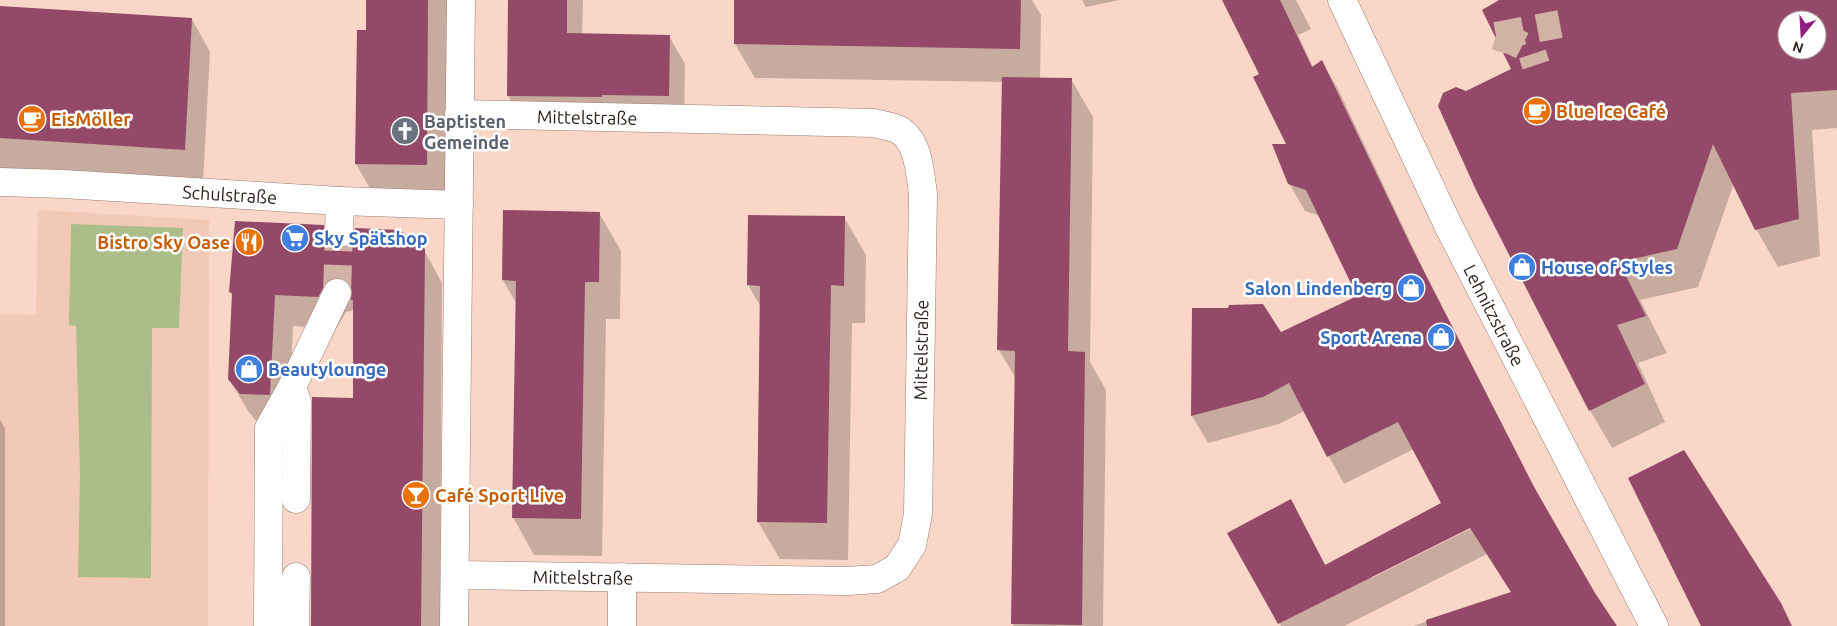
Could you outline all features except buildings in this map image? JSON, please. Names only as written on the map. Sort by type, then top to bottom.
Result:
[{"type":"street","points":[[454,626],[461,0]]},
{"type":"street","name":"Lehnitzstraße","points":[[1342,0],[1449,227],[1654,626]]},
{"type":"street","name":"Mittelstraße","points":[[455,575],[847,581],[877,579],[898,568],[912,545],[918,514],[923,194],[915,154],[910,141],[898,129],[874,123],[459,114]]},
{"type":"street","name":"Schulstraße","points":[[0,182],[63,184],[340,201],[460,205]]},
{"type":"street","points":[[339,233],[340,201]]},
{"type":"street","points":[[268,626],[269,428],[292,387],[337,293]]},
{"type":"street","points":[[292,387],[297,402],[296,499]]},
{"type":"street","points":[[295,626],[296,577]]},
{"type":"street","points":[[622,578],[622,626]]},
{"type":"shaded area","points":[[38,210],[209,220],[208,626],[0,626],[0,314],[36,315]]},
{"type":"green space","points":[[71,224],[183,228],[179,328],[152,328],[151,578],[78,577],[80,474],[76,326],[69,325]]},
{"type":"tunnel","points":[[1496,36],[1560,24]]},
{"type":"tunnel","points":[[1496,36],[1531,50],[1536,65]]},
{"type":"tunnel","points":[[337,293],[339,233]]},
{"type":"place","name":"Blue Ice Café","points":[[1537,111]]},
{"type":"place","name":"EisMöller","points":[[32,119]]},
{"type":"place","name":"Baptisten Gemeinde","points":[[405,131]]},
{"type":"place","name":"Sky Spätshop","points":[[295,238]]},
{"type":"place","name":"Bistro Sky Oase","points":[[249,242]]},
{"type":"place","name":"House of Styles","points":[[1522,267]]},
{"type":"place","name":"Salon Lindenberg","points":[[1411,288]]},
{"type":"place","name":"Sport Arena","points":[[1441,337]]},
{"type":"place","name":"Beautylounge","points":[[249,369]]},
{"type":"place","name":"Café Sport Live","points":[[416,495]]}]
